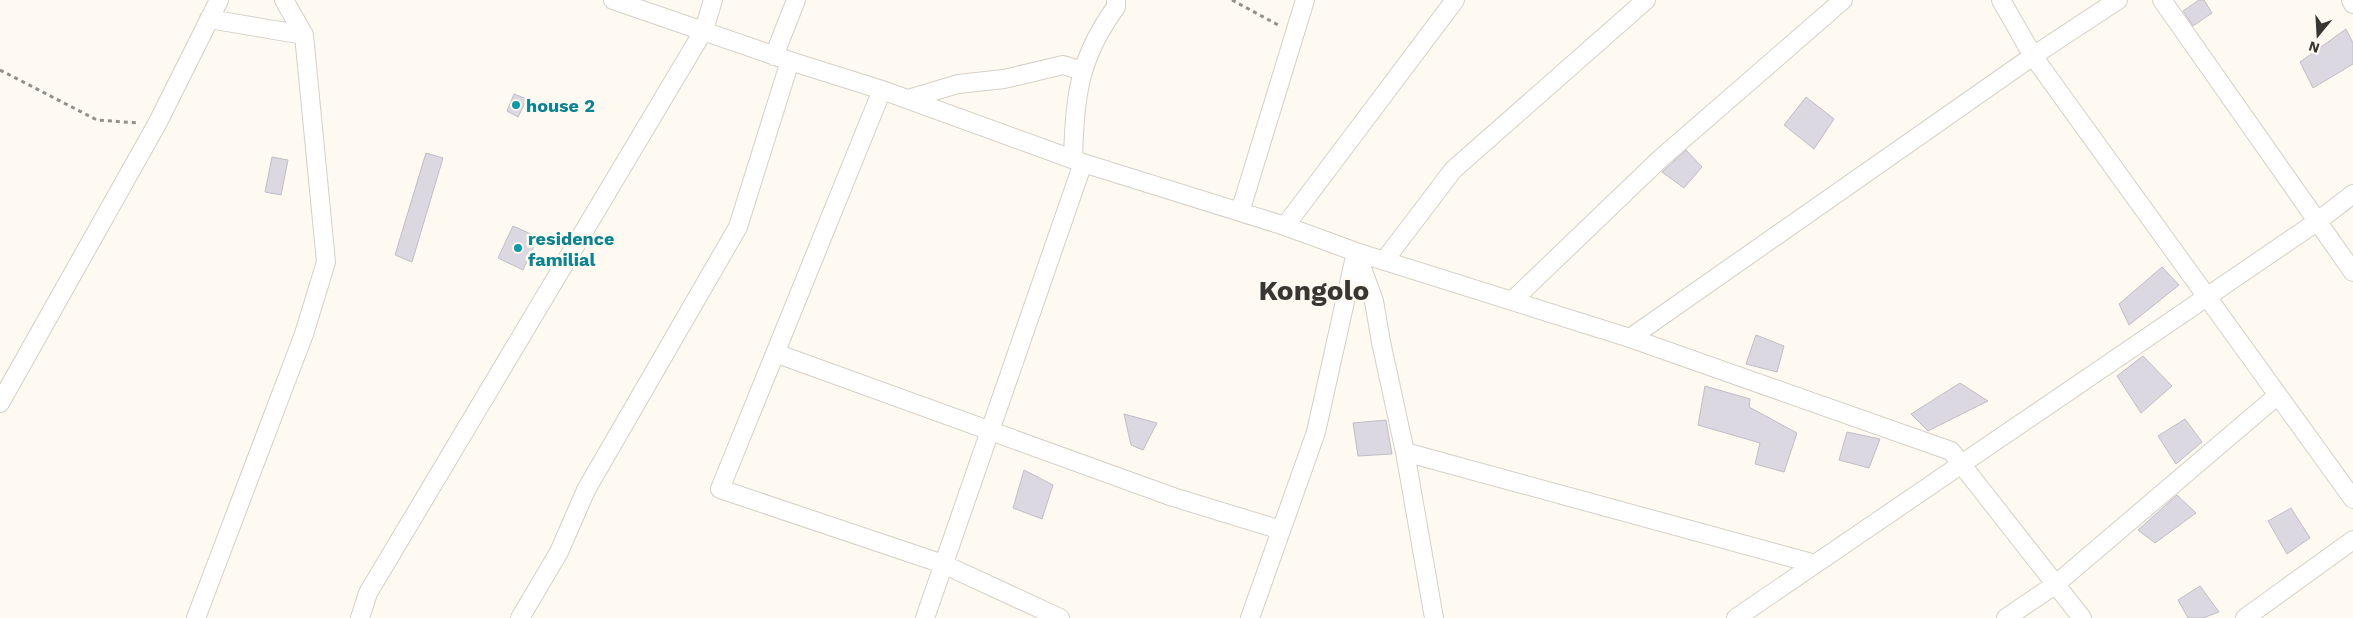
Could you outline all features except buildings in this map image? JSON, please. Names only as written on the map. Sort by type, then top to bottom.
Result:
[{"type":"street","points":[[0,403],[157,124],[219,0]]},
{"type":"street","points":[[196,618],[304,334],[326,262],[304,35],[284,0]]},
{"type":"street","points":[[613,0],[704,30],[782,59],[908,99],[1078,161],[1285,226],[1384,261],[1630,338],[1951,451],[2082,618]]},
{"type":"street","points":[[360,618],[368,594],[704,30],[712,0]]},
{"type":"street","points":[[520,618],[559,552],[586,490],[738,227],[796,0]]},
{"type":"street","points":[[926,618],[1078,161],[1074,110],[1087,56],[1116,7],[1116,0]]},
{"type":"street","points":[[1240,212],[1305,0]]},
{"type":"street","points":[[1285,226],[1454,0]]},
{"type":"street","points":[[1384,261],[1453,170],[1646,0]]},
{"type":"street","points":[[1513,300],[1660,158],[1843,0]]},
{"type":"street","points":[[2001,0],[2033,56],[2353,499]]},
{"type":"street","points":[[1630,338],[2033,56],[2118,0]]},
{"type":"street","points":[[2162,0],[2353,272]]},
{"type":"street","points":[[2351,0],[2353,4]]},
{"type":"street","points":[[209,19],[304,35]]},
{"type":"street","points":[[908,99],[958,84],[1004,79],[1063,65],[1083,71]]},
{"type":"street","points":[[882,90],[720,489],[943,564],[1060,618]]},
{"type":"street","points":[[1736,618],[2318,221],[2353,194]]},
{"type":"street","points":[[1356,252],[1374,301],[1405,452],[1434,618]]},
{"type":"street","points":[[1250,618],[1316,432],[1356,252]]},
{"type":"street","points":[[775,353],[1173,498],[1281,530]]},
{"type":"street","points":[[2006,618],[2056,584],[2278,395]]},
{"type":"street","points":[[1405,452],[1815,564]]},
{"type":"street","points":[[2245,618],[2353,540]]},
{"type":"path","points":[[1232,0],[1294,34]]},
{"type":"path","points":[[0,70],[97,120],[157,124]]},
{"type":"place","name":"house 2","points":[[516,105]]},
{"type":"place","name":"residence familial","points":[[518,248]]},
{"type":"district","name":"Kongolo","points":[[1314,290]]}]
